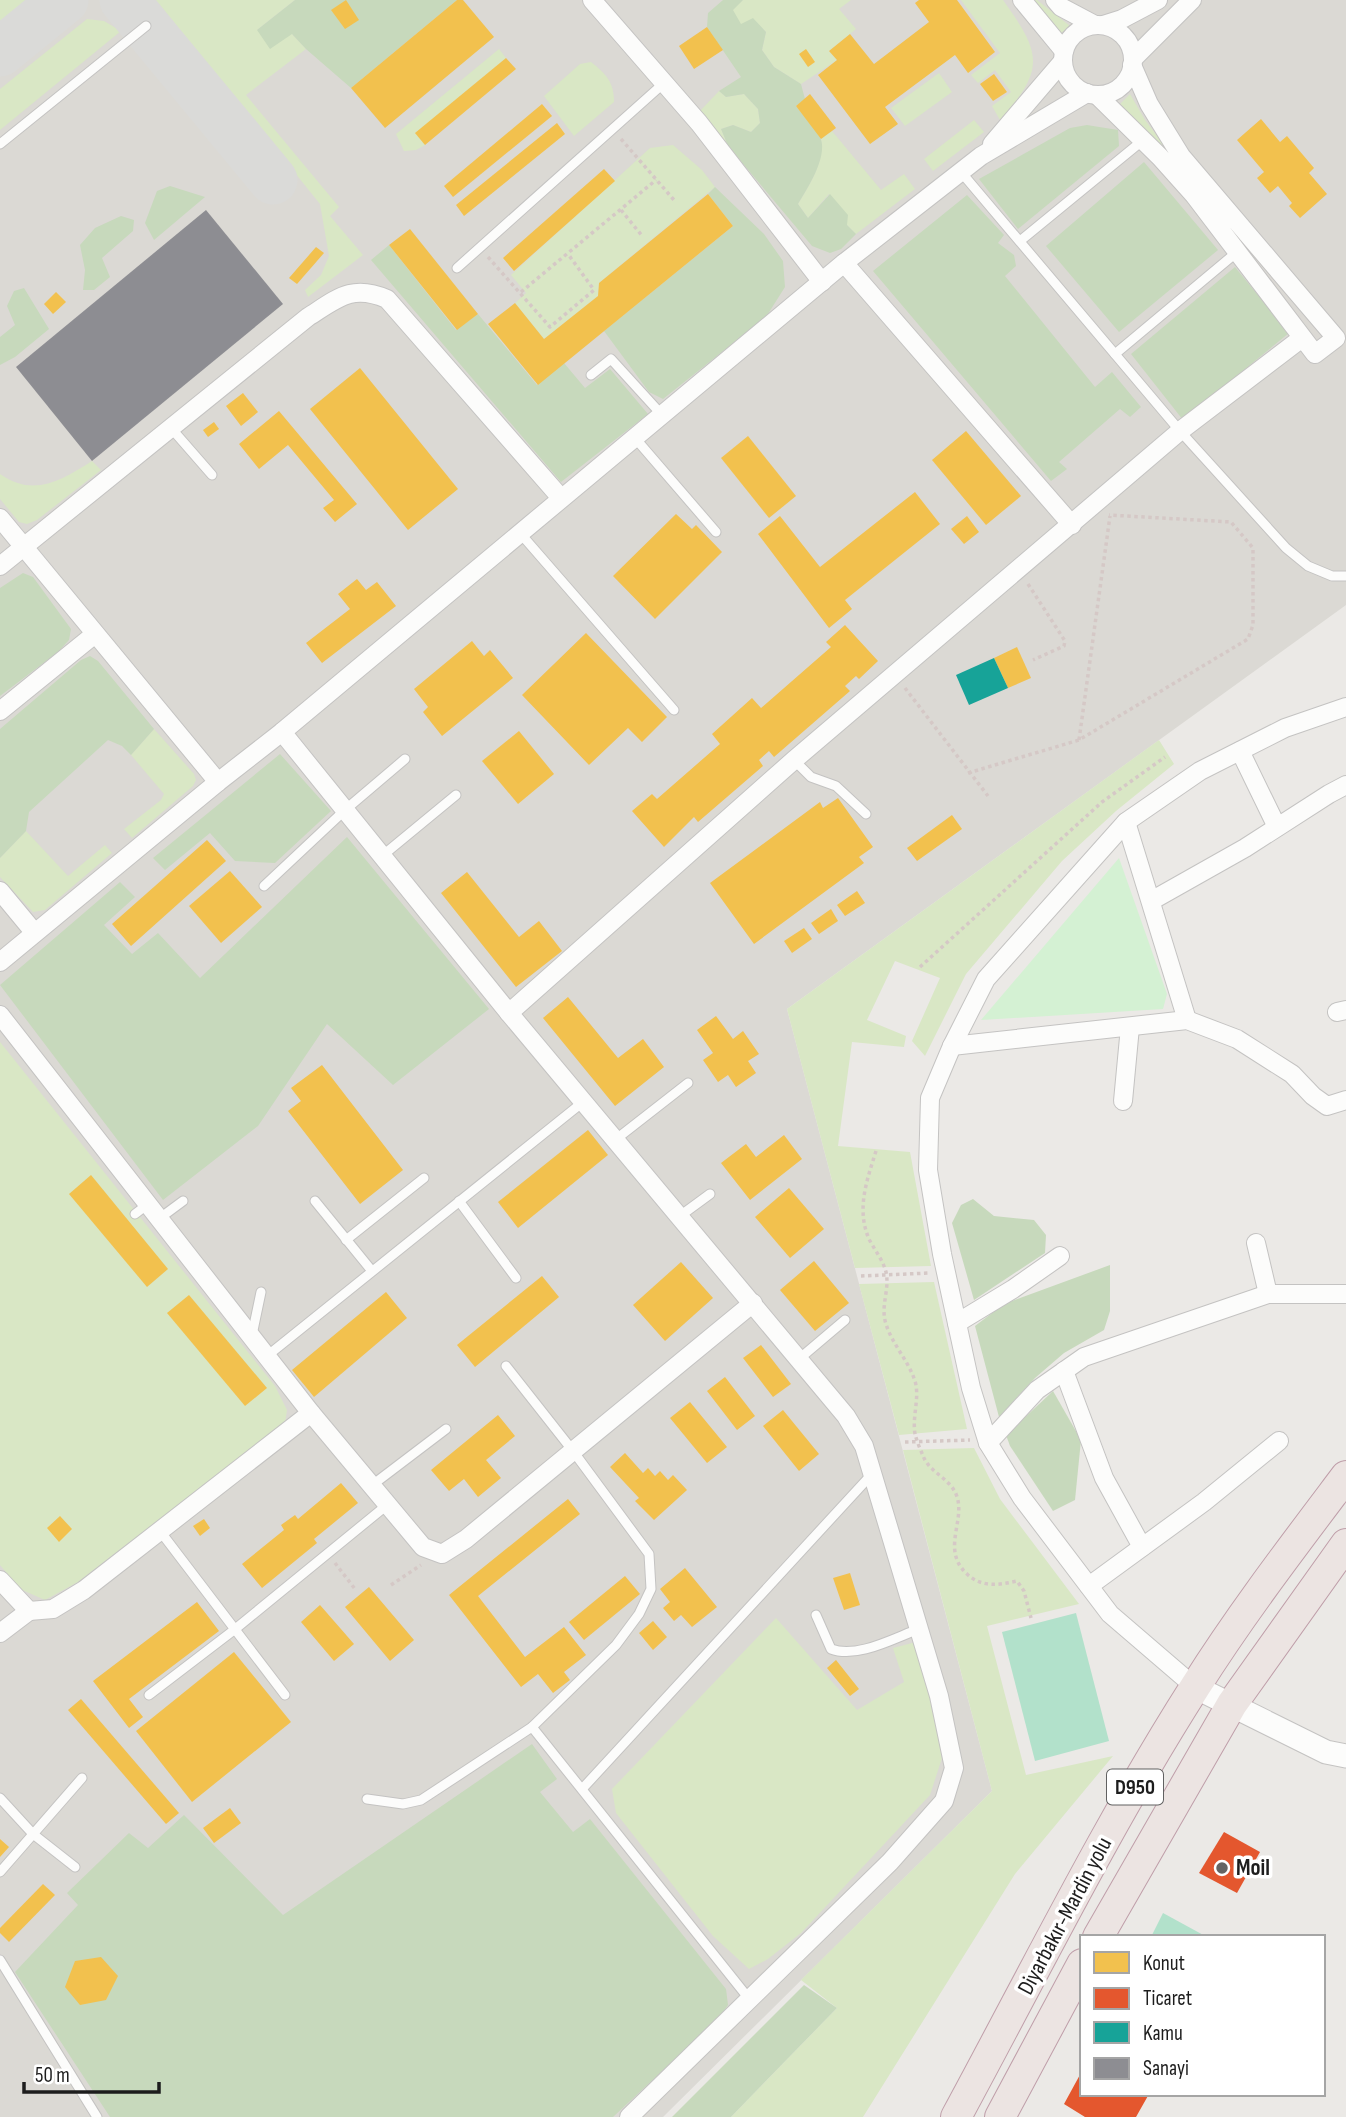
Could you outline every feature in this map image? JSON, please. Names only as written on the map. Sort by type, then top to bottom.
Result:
[{"type":"highway","name":"Diyarbakır-Mardin yolu","points":[[956,2117],[1124,1806],[1195,1687],[1275,1570],[1346,1476]]},
{"type":"highway","name":"Diyarbakır-Mardin yolu","points":[[1099,1935],[1232,1704],[1346,1544]]},
{"type":"highway","name":"Diyarbakır-Mardin yolu","points":[[1000,2117],[1080,1968]]},
{"type":"street","points":[[592,0],[699,123],[822,282]]},
{"type":"street","points":[[1022,0],[1063,56],[1064,72],[1070,81],[1092,94],[1160,157],[1194,195],[1315,354],[1336,338],[1181,156],[1149,104],[1130,47],[1124,37],[1115,29],[1099,25],[1061,7],[1055,0]]},
{"type":"street","points":[[981,156],[1063,56],[1072,36],[1087,26],[1122,19],[1158,0]]},
{"type":"street","points":[[0,962],[282,732],[844,263],[981,156],[1092,94],[1110,93],[1121,87],[1133,62],[1192,0]]},
{"type":"street","points":[[844,263],[1072,525]]},
{"type":"street","points":[[0,566],[308,317],[341,296],[368,291],[387,299],[561,498]]},
{"type":"street","points":[[509,1013],[794,760],[1180,431],[1302,338]]},
{"type":"street","points":[[0,518],[218,782]]},
{"type":"street","points":[[0,711],[95,634]]},
{"type":"street","points":[[1346,707],[1285,728],[1200,771],[1126,822],[986,979],[930,1097],[928,1170],[980,1442],[1110,1614],[1195,1687],[1326,1752],[1346,1756]]},
{"type":"street","points":[[282,732],[509,1013],[846,1416],[864,1446],[873,1473],[939,1696],[954,1768],[944,1801],[890,1862],[629,2117]]},
{"type":"street","points":[[1240,751],[1277,827]]},
{"type":"street","points":[[1151,901],[1346,785]]},
{"type":"street","points":[[1126,822],[1187,1020]]},
{"type":"street","points":[[0,891],[34,932]]},
{"type":"street","points":[[0,1014],[148,1212],[423,1547],[442,1554],[466,1539],[753,1303]]},
{"type":"street","points":[[952,1046],[1187,1020],[1237,1039],[1292,1074],[1327,1106],[1346,1100]]},
{"type":"street","points":[[1123,1101],[1130,1027]]},
{"type":"street","points":[[1256,1243],[1268,1294]]},
{"type":"street","points":[[957,1323],[1060,1256]]},
{"type":"street","points":[[980,1442],[1037,1390],[1084,1357],[1268,1294],[1346,1294]]},
{"type":"street","points":[[1064,1371],[1104,1478],[1142,1547]]},
{"type":"street","points":[[0,1633],[29,1611],[53,1609],[84,1590],[311,1413]]},
{"type":"street","points":[[1089,1586],[1204,1502],[1279,1441]]},
{"type":"street","points":[[0,1580],[29,1611]]},
{"type":"lane","points":[[0,144],[146,26]]},
{"type":"lane","points":[[457,268],[664,83]]},
{"type":"lane","points":[[1020,241],[1142,141]]},
{"type":"lane","points":[[961,172],[1180,431],[1286,548],[1308,566],[1332,576],[1346,576]]},
{"type":"lane","points":[[1115,354],[1237,252]]},
{"type":"lane","points":[[591,374],[611,359],[662,415]]},
{"type":"lane","points":[[171,428],[212,475]]},
{"type":"lane","points":[[635,438],[716,533]]},
{"type":"lane","points":[[520,533],[674,710]]},
{"type":"lane","points":[[264,887],[345,810],[405,760]]},
{"type":"lane","points":[[794,760],[811,777],[836,786],[866,814]]},
{"type":"lane","points":[[382,856],[456,795]]},
{"type":"lane","points":[[615,1140],[688,1083]]},
{"type":"lane","points":[[267,1356],[583,1101]]},
{"type":"lane","points":[[346,1240],[424,1178]]},
{"type":"lane","points":[[680,1216],[710,1194]]},
{"type":"lane","points":[[148,1212],[183,1201]]},
{"type":"lane","points":[[315,1201],[372,1271]]},
{"type":"lane","points":[[459,1201],[516,1278]]},
{"type":"lane","points":[[252,1337],[261,1292]]},
{"type":"lane","points":[[799,1359],[845,1320]]},
{"type":"lane","points":[[367,1799],[403,1804],[421,1800],[532,1727],[616,1644],[639,1614],[651,1589],[649,1554],[506,1366]]},
{"type":"lane","points":[[371,1486],[446,1429]]},
{"type":"lane","points":[[583,1788],[873,1473]]},
{"type":"lane","points":[[149,1695],[234,1630],[387,1504]]},
{"type":"lane","points":[[160,1531],[285,1695]]},
{"type":"lane","points":[[816,1615],[831,1649],[842,1653],[919,1629]]},
{"type":"lane","points":[[532,1727],[750,2000]]},
{"type":"lane","points":[[0,1872],[82,1778]]},
{"type":"lane","points":[[0,1798],[33,1834],[75,1867]]},
{"type":"lane","points":[[0,1960],[97,2117]]},
{"type":"path","points":[[613,129],[674,200]]},
{"type":"path","points":[[521,292],[656,180]]},
{"type":"path","points":[[621,210],[643,237]]},
{"type":"path","points":[[479,248],[550,327],[594,290],[568,254]]},
{"type":"path","points":[[968,773],[1079,740],[1248,639],[1253,625],[1253,548],[1231,522],[1110,516],[1079,740]]},
{"type":"path","points":[[1018,570],[1065,641],[1064,646],[1033,660]]},
{"type":"path","points":[[895,676],[988,796]]},
{"type":"path","points":[[920,967],[1102,802],[1165,757]]},
{"type":"path","points":[[876,1151],[862,1203],[867,1235],[885,1268],[888,1283],[883,1309],[886,1325],[916,1384],[915,1433],[926,1462],[947,1481],[956,1494],[959,1510],[954,1545],[957,1559],[966,1574],[978,1582],[994,1586],[1017,1581],[1024,1591],[1031,1618]]},
{"type":"path","points":[[861,1276],[933,1273]]},
{"type":"path","points":[[905,1442],[980,1442]]},
{"type":"path","points":[[391,1585],[419,1567],[435,1551]]},
{"type":"path","points":[[328,1553],[355,1589]]},
{"type":"shaded area","points":[[0,0],[1346,0],[1346,605],[787,1009],[992,1791],[663,2117],[0,2117]]},
{"type":"green space","points":[[0,0],[34,0],[17,15],[0,21]]},
{"type":"green space","points":[[156,0],[295,0],[257,30],[292,34],[306,49],[246,95],[339,207],[330,216],[363,255],[308,297],[305,290],[321,275],[329,256],[320,204]]},
{"type":"green space","points":[[295,0],[457,0],[351,88],[292,34],[270,49],[257,30]]},
{"type":"green space","points":[[723,0],[743,0],[733,10],[741,24],[753,18],[766,32],[762,50],[774,67],[801,84],[805,99],[796,106],[818,133],[822,153],[816,172],[798,204],[808,218],[830,194],[848,215],[847,225],[856,234],[841,249],[830,253],[812,246],[728,146],[721,129],[733,125],[751,132],[760,123],[758,109],[744,94],[726,97],[719,91],[741,77],[707,27],[708,13]]},
{"type":"green space","points":[[743,0],[851,0],[839,9],[856,29],[829,51],[837,60],[801,84],[774,67],[762,50],[766,32],[753,19],[741,25],[732,9]]},
{"type":"green space","points":[[961,0],[1003,0],[1016,18],[1031,48],[1031,74],[1015,102],[1000,120],[992,106],[1011,92],[995,70],[978,83],[971,75],[1000,53]]},
{"type":"green space","points":[[1031,0],[1037,0],[1070,26],[1054,39]]},
{"type":"green space","points":[[87,19],[104,21],[121,31],[0,130],[0,89]]},
{"type":"green space","points":[[499,49],[506,58],[416,133],[425,145],[416,150],[404,151],[396,134]]},
{"type":"green space","points":[[591,62],[608,79],[613,89],[614,102],[574,136],[544,96],[580,64]]},
{"type":"green space","points":[[939,73],[952,92],[905,126],[891,108]]},
{"type":"green space","points":[[719,91],[726,97],[744,94],[758,109],[760,123],[751,132],[733,125],[721,129],[728,146],[700,111]]},
{"type":"green space","points":[[1130,94],[1145,120],[1176,160],[1174,162],[1141,126],[1117,107]]},
{"type":"green space","points":[[974,120],[984,132],[933,171],[924,159]]},
{"type":"green space","points":[[1087,125],[1118,130],[1119,146],[1018,229],[979,179],[1070,128]]},
{"type":"green space","points":[[832,131],[881,190],[904,174],[915,189],[856,234],[847,225],[829,194],[808,218],[798,204],[818,165],[821,139]]},
{"type":"green space","points":[[673,145],[702,170],[715,187],[599,283],[598,296],[544,339],[515,303],[526,293],[511,275],[650,148]]},
{"type":"green space","points":[[1144,162],[1218,250],[1119,332],[1046,246]]},
{"type":"green space","points":[[170,186],[205,197],[154,240],[145,223],[157,191]]},
{"type":"green space","points":[[715,187],[764,234],[783,261],[785,287],[766,317],[663,399],[649,392],[604,331],[733,226],[708,194]]},
{"type":"green space","points":[[967,195],[1004,235],[998,243],[1014,255],[1016,266],[1005,276],[1095,387],[1112,372],[1141,407],[1130,417],[1120,409],[1059,462],[1067,469],[1051,481],[873,271]]},
{"type":"green space","points":[[121,216],[134,220],[133,231],[102,258],[110,277],[94,290],[83,290],[85,270],[80,245],[95,228]]},
{"type":"green space","points":[[389,245],[456,330],[478,314],[537,385],[564,363],[585,388],[610,369],[648,414],[561,482],[371,260]]},
{"type":"green space","points":[[1235,267],[1289,333],[1183,420],[1131,354]]},
{"type":"green space","points":[[24,288],[49,329],[15,357],[0,365],[0,337],[15,325],[7,306],[14,291]]},
{"type":"green space","points":[[92,461],[101,470],[37,520],[27,524],[19,522],[0,499],[0,474],[24,485],[47,484]]},
{"type":"green space","points":[[23,573],[33,577],[71,629],[69,640],[58,652],[0,696],[0,588]]},
{"type":"green space","points":[[90,656],[98,661],[154,729],[131,755],[122,746],[108,740],[29,812],[26,831],[0,858],[0,729],[81,660]]},
{"type":"green space","points":[[154,729],[194,774],[196,780],[193,786],[132,838],[124,829],[161,800],[164,794],[131,755]]},
{"type":"green space","points":[[1159,740],[1174,764],[1116,811],[1062,861],[966,974],[925,1056],[912,1041],[940,978],[895,961],[867,1020],[906,1036],[904,1047],[852,1042],[838,1146],[910,1152],[931,1266],[855,1268],[787,1009]]},
{"type":"green space","points":[[280,754],[331,811],[275,863],[235,861],[210,833],[165,870],[153,858]]},
{"type":"green space","points":[[26,831],[68,876],[105,845],[112,853],[45,910],[33,912],[0,877],[0,858]]},
{"type":"green space","points":[[347,837],[489,1009],[393,1085],[327,1024],[258,1126],[163,1200],[0,985],[120,882],[135,897],[104,925],[132,954],[158,933],[200,978]]},
{"type":"green space","points":[[1119,858],[1167,994],[1163,1009],[981,1020]]},
{"type":"green space","points":[[0,1042],[275,1386],[287,1410],[285,1423],[78,1582],[45,1600],[20,1589],[0,1565]]},
{"type":"green space","points":[[973,1199],[994,1216],[1034,1220],[1046,1235],[1045,1253],[974,1300],[952,1223],[961,1205]]},
{"type":"green space","points":[[1110,1265],[1110,1311],[1104,1330],[1064,1353],[1035,1378],[999,1417],[975,1326],[1004,1304]]},
{"type":"green space","points":[[934,1282],[967,1429],[899,1435],[859,1284]]},
{"type":"green space","points":[[1053,1391],[1081,1440],[1075,1500],[1053,1511],[1010,1446],[1006,1435]]},
{"type":"green space","points":[[974,1448],[1000,1499],[1079,1604],[987,1626],[1026,1775],[1113,1756],[1015,1874],[863,2117],[731,2117],[837,2008],[801,1980],[992,1791],[903,1450]]},
{"type":"green space","points":[[1076,1613],[1109,1741],[1035,1761],[1002,1632]]},
{"type":"green space","points":[[776,1618],[857,1710],[904,1682],[893,1648],[916,1642],[931,1695],[942,1758],[930,1795],[801,1933],[768,1959],[749,1969],[713,1936],[616,1813],[612,1789]]},
{"type":"green space","points":[[532,1744],[557,1779],[540,1792],[573,1832],[590,1819],[726,1989],[728,2005],[719,2018],[613,2117],[110,2117],[15,1972],[78,1905],[67,1893],[129,1833],[148,1848],[184,1815],[283,1915]]},
{"type":"green space","points":[[1163,1913],[1203,1935],[1152,1935]]},
{"type":"green space","points":[[804,1985],[837,2008],[731,2117],[672,2117]]},
{"type":"building: Konut","points":[[346,0],[359,20],[345,29],[331,10]]},
{"type":"building: Konut","points":[[457,0],[463,0],[494,37],[385,128],[351,88]]},
{"type":"building: Konut","points":[[919,0],[957,0],[995,52],[968,73],[955,55],[885,107],[898,124],[870,144],[818,75],[837,60],[829,51],[850,34],[874,64],[929,22],[915,3]]},
{"type":"building: Konut","points":[[707,27],[723,50],[694,69],[679,46]]},
{"type":"building: Konut","points":[[806,49],[815,62],[808,67],[799,54]]},
{"type":"building: Konut","points":[[506,58],[516,69],[425,145],[415,133]]},
{"type":"building: Konut","points":[[994,74],[1007,92],[993,101],[980,84]]},
{"type":"building: Konut","points":[[810,94],[836,128],[821,139],[796,106]]},
{"type":"building: Konut","points":[[542,104],[552,116],[453,197],[444,186]]},
{"type":"building: Konut","points":[[1261,119],[1280,142],[1287,136],[1314,168],[1309,173],[1327,194],[1300,218],[1289,206],[1292,203],[1278,186],[1270,193],[1257,178],[1264,172],[1237,140]]},
{"type":"building: Konut","points":[[557,123],[565,134],[464,216],[456,205]]},
{"type":"building: Konut","points":[[604,169],[615,181],[514,271],[503,258]]},
{"type":"building: Konut","points":[[708,194],[733,226],[538,385],[488,324],[515,303],[544,339],[598,296],[599,283]]},
{"type":"building: Konut","points":[[410,229],[478,314],[457,330],[389,245]]},
{"type":"building: Konut","points":[[316,247],[324,253],[297,284],[289,278]]},
{"type":"building: Konut","points":[[56,292],[66,302],[53,314],[44,304]]},
{"type":"building: Konut","points":[[360,368],[458,489],[408,530],[310,409]]},
{"type":"building: Konut","points":[[243,393],[258,412],[241,426],[226,406]]},
{"type":"building: Konut","points":[[279,411],[357,504],[335,522],[323,508],[334,500],[288,445],[259,469],[239,444]]},
{"type":"building: Konut","points":[[214,422],[219,429],[208,437],[203,430]]},
{"type":"building: Konut","points":[[966,431],[1021,496],[986,525],[932,460]]},
{"type":"building: Konut","points":[[748,436],[796,496],[769,518],[721,458]]},
{"type":"building: Konut","points":[[915,492],[940,524],[845,600],[852,609],[829,628],[758,534],[780,516],[820,567]]},
{"type":"building: Konut","points":[[676,514],[692,529],[696,525],[722,552],[655,619],[613,576]]},
{"type":"building: Konut","points":[[967,516],[979,532],[964,544],[951,529]]},
{"type":"building: Konut","points":[[357,579],[366,590],[377,582],[396,606],[322,663],[306,643],[350,609],[338,594]]},
{"type":"building: Konut","points":[[845,625],[878,661],[859,679],[856,676],[845,686],[850,691],[774,757],[769,751],[759,760],[763,766],[698,822],[694,817],[664,847],[632,811],[652,794],[657,799],[720,744],[712,734],[752,698],[761,708],[831,647],[826,642]]},
{"type":"building: Konut","points":[[586,633],[667,717],[642,742],[628,728],[589,765],[522,695]]},
{"type":"building: Konut","points":[[472,641],[484,656],[490,650],[513,678],[442,736],[423,712],[428,707],[414,689]]},
{"type":"building: Konut","points":[[1017,647],[1031,678],[1008,688],[994,658]]},
{"type":"building: Konut","points":[[519,731],[554,774],[518,804],[482,761]]},
{"type":"building: Konut","points":[[838,798],[873,847],[859,857],[864,863],[754,944],[710,883],[820,802],[823,808]]},
{"type":"building: Konut","points":[[952,815],[962,829],[917,861],[907,848]]},
{"type":"building: Konut","points":[[207,840],[226,861],[131,946],[112,924]]},
{"type":"building: Konut","points":[[230,871],[262,907],[221,943],[189,906]]},
{"type":"building: Konut","points":[[467,872],[519,937],[539,921],[562,951],[516,987],[441,893]]},
{"type":"building: Konut","points":[[857,891],[865,903],[845,916],[837,905]]},
{"type":"building: Konut","points":[[831,909],[838,921],[819,934],[811,923]]},
{"type":"building: Konut","points":[[804,928],[812,939],[792,953],[784,941]]},
{"type":"building: Konut","points":[[568,997],[618,1058],[643,1039],[664,1067],[615,1106],[543,1018]]},
{"type":"building: Konut","points":[[716,1016],[733,1039],[743,1031],[759,1054],[748,1061],[756,1073],[736,1087],[728,1075],[718,1082],[703,1060],[713,1053],[697,1030]]},
{"type":"building: Konut","points":[[322,1065],[403,1170],[360,1204],[288,1111],[301,1101],[291,1088]]},
{"type":"building: Konut","points":[[588,1130],[608,1155],[518,1228],[498,1202]]},
{"type":"building: Konut","points":[[784,1135],[802,1159],[750,1200],[721,1163],[746,1144],[756,1157]]},
{"type":"building: Konut","points":[[91,1175],[168,1269],[147,1287],[69,1194]]},
{"type":"building: Konut","points":[[789,1188],[824,1229],[790,1258],[755,1217]]},
{"type":"building: Konut","points":[[814,1261],[849,1303],[815,1331],[780,1290]]},
{"type":"building: Konut","points":[[681,1262],[713,1298],[665,1341],[633,1305]]},
{"type":"building: Konut","points":[[542,1276],[559,1297],[475,1367],[457,1345]]},
{"type":"building: Konut","points":[[386,1292],[407,1318],[314,1397],[292,1370]]},
{"type":"building: Konut","points":[[189,1295],[267,1388],[245,1406],[167,1313]]},
{"type":"building: Konut","points":[[761,1345],[791,1384],[773,1397],[743,1358]]},
{"type":"building: Konut","points":[[725,1377],[755,1416],[737,1430],[707,1391]]},
{"type":"building: Konut","points":[[690,1402],[727,1447],[707,1463],[670,1418]]},
{"type":"building: Konut","points":[[783,1410],[819,1454],[799,1471],[763,1426]]},
{"type":"building: Konut","points":[[498,1415],[515,1436],[486,1460],[501,1478],[478,1497],[464,1479],[449,1491],[431,1470]]},
{"type":"building: Konut","points":[[625,1453],[643,1473],[648,1468],[655,1476],[660,1471],[668,1480],[673,1475],[687,1490],[654,1520],[635,1501],[639,1498],[610,1467]]},
{"type":"building: Konut","points":[[341,1483],[358,1503],[314,1539],[317,1543],[262,1588],[242,1564],[284,1530],[281,1525],[295,1515],[298,1519]]},
{"type":"building: Konut","points":[[568,1499],[580,1514],[478,1596],[525,1657],[564,1627],[586,1655],[564,1672],[570,1680],[553,1693],[538,1674],[521,1687],[449,1595]]},
{"type":"building: Konut","points":[[60,1516],[72,1529],[59,1542],[47,1528]]},
{"type":"building: Konut","points":[[204,1519],[210,1528],[200,1536],[193,1526]]},
{"type":"building: Konut","points":[[685,1568],[717,1607],[692,1627],[681,1615],[674,1621],[663,1608],[670,1602],[660,1589]]},
{"type":"building: Konut","points":[[850,1573],[860,1605],[844,1610],[833,1578]]},
{"type":"building: Konut","points":[[625,1576],[640,1594],[584,1640],[569,1622]]},
{"type":"building: Konut","points":[[369,1587],[414,1640],[390,1661],[345,1607]]},
{"type":"building: Konut","points":[[197,1602],[219,1631],[129,1699],[143,1717],[129,1728],[93,1681]]},
{"type":"building: Konut","points":[[320,1605],[354,1644],[334,1661],[301,1622]]},
{"type":"building: Konut","points":[[653,1621],[667,1637],[653,1650],[639,1633]]},
{"type":"building: Konut","points":[[234,1652],[291,1722],[192,1802],[136,1731]]},
{"type":"building: Konut","points":[[836,1660],[859,1689],[850,1696],[827,1668]]},
{"type":"building: Konut","points":[[81,1699],[179,1813],[166,1824],[68,1710]]},
{"type":"building: Konut","points":[[230,1808],[241,1823],[214,1843],[203,1828]]},
{"type":"building: Konut","points":[[0,1839],[9,1847],[0,1857]]},
{"type":"building: Konut","points":[[43,1884],[55,1895],[9,1942],[0,1933],[0,1928]]},
{"type":"building: Konut","points":[[101,1957],[118,1976],[106,2000],[80,2005],[65,1987],[75,1961]]},
{"type":"building: Ticaret","points":[[1224,1832],[1260,1852],[1237,1893],[1199,1873]]},
{"type":"building: Ticaret","points":[[1080,2075],[1080,2096],[1148,2096],[1136,2117],[1085,2117],[1064,2104]]},
{"type":"building: Kamu","points":[[994,658],[1008,688],[969,705],[956,675]]},
{"type":"building: Sanayi","points":[[206,210],[283,304],[92,461],[16,367]]},
{"type":"taxiway","points":[[0,52],[64,0]]},
{"type":"taxiway","points":[[124,0],[273,180]]},
{"type":"place","name":"Moil","points":[[1222,1868]]}]
